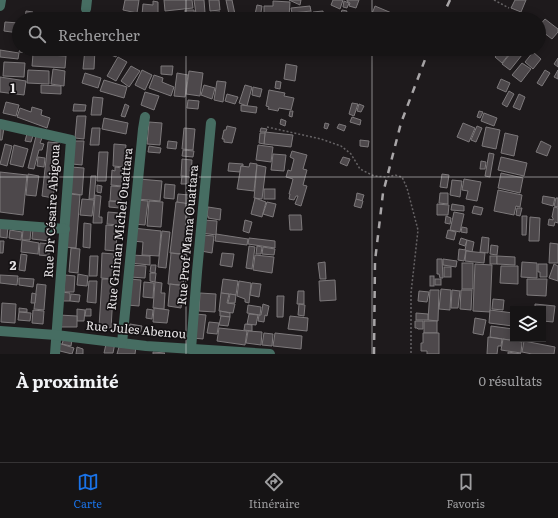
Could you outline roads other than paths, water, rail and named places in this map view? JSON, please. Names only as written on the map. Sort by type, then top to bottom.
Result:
[{"type":"street","points":[[0,6],[1,0]]},
{"type":"street","name":"Rue Gninan Michel Ouattara","points":[[122,343],[142,129],[145,118]]},
{"type":"street","name":"Rue Prof Mama Ouattara","points":[[191,349],[211,123]]},
{"type":"street","name":"Rue Dr Césaire Abigoua","points":[[0,124],[72,140],[54,354]]},
{"type":"street","points":[[0,224],[65,229]]},
{"type":"street","name":"Rue Jules Abenou","points":[[0,331],[56,335],[122,343],[146,350],[191,349],[270,354]]},
{"type":"railway","points":[[444,12],[450,0]]},
{"type":"railway","points":[[374,354],[375,261],[383,193],[401,123],[426,56]]}]
